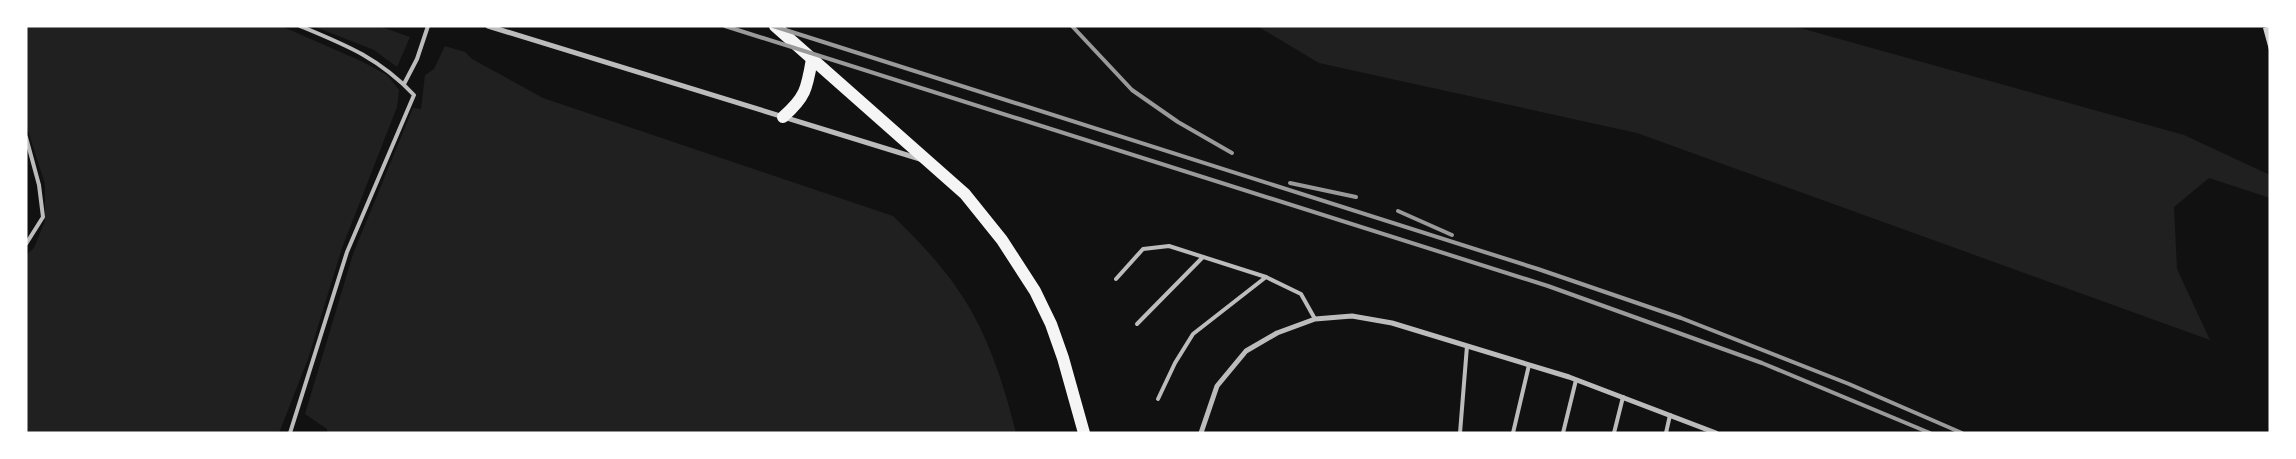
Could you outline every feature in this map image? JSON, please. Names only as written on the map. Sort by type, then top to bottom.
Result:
[{"type":"main road","points":[[775,26],[964,194],[1002,240],[1035,291],[1051,324],[1063,358],[1084,433]]},
{"type":"main road","points":[[783,117],[799,104],[807,86],[812,59]]},
{"type":"street","points":[[488,26],[928,162]]},
{"type":"street","points":[[1201,433],[1217,386],[1246,351],[1277,332],[1316,319],[1352,316],[1392,323],[1530,365],[1623,397],[1716,433]]},
{"type":"lane","points":[[290,433],[347,252],[414,95],[404,84],[358,50],[300,26]]},
{"type":"lane","points":[[404,84],[418,59],[428,26]]},
{"type":"lane","points":[[26,136],[39,185],[43,217],[26,244]]},
{"type":"lane","points":[[1116,279],[1143,249],[1169,246],[1266,277],[1301,294],[1316,319]]},
{"type":"lane","points":[[1137,324],[1204,257]]},
{"type":"lane","points":[[1158,399],[1175,363],[1192,334],[1266,277]]},
{"type":"lane","points":[[1460,433],[1467,346]]},
{"type":"lane","points":[[1513,433],[1530,365]]},
{"type":"lane","points":[[1563,433],[1576,380]]},
{"type":"lane","points":[[1614,433],[1623,397]]},
{"type":"lane","points":[[1666,433],[1670,415]]},
{"type":"shaded area","points":[[26,26],[281,26],[361,61],[387,75],[399,90],[397,107],[342,248],[308,359],[279,433],[26,433],[26,255],[34,248],[45,221],[45,184],[26,125]]},
{"type":"shaded area","points":[[313,26],[379,26],[410,37],[397,67],[374,50]]},
{"type":"shaded area","points":[[1257,26],[1793,26],[2184,135],[2270,175],[2270,198],[2209,178],[2174,207],[2177,269],[2210,340],[1637,133],[1319,63]]},
{"type":"shaded area","points":[[445,46],[465,52],[472,59],[543,98],[893,216],[937,262],[973,314],[987,342],[998,372],[1016,433],[327,433],[327,429],[305,414],[353,254],[413,108],[421,109],[425,75],[434,69]]},
{"type":"building","points":[[2270,26],[2270,50],[2269,50],[2263,28]]},
{"type":"railway","points":[[725,26],[1548,286],[1762,363],[1930,433]]},
{"type":"railway","points":[[773,26],[1538,269],[1681,318],[1849,384],[1962,433]]},
{"type":"railway","points":[[1072,26],[1132,90],[1178,122],[1232,153]]},
{"type":"railway","points":[[1290,183],[1356,197]]},
{"type":"railway","points":[[1398,211],[1452,235]]}]
